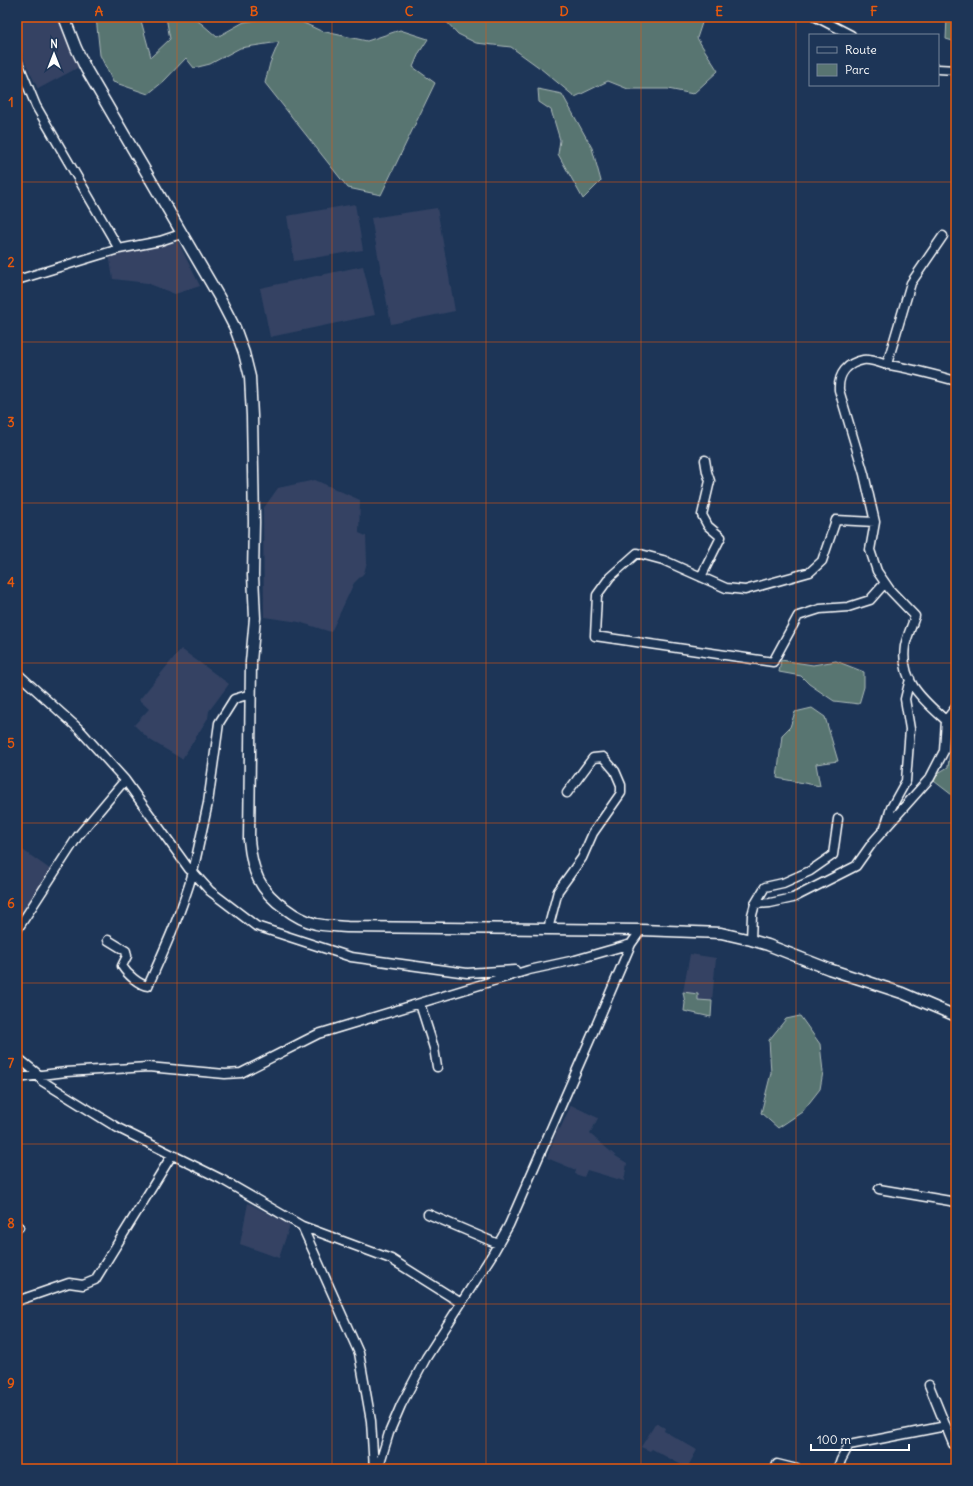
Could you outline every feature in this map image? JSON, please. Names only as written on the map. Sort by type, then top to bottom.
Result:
[{"type":"main road","points":[[64,17],[86,69],[235,328],[244,353],[250,377],[254,518],[254,618],[251,662],[249,809],[250,854],[261,885],[274,901],[297,916],[317,924],[347,927],[721,932],[751,940],[829,969],[902,993],[956,1016]]},
{"type":"street","points":[[816,17],[849,34]]},
{"type":"street","points":[[17,60],[36,106],[119,249]]},
{"type":"street","points":[[939,69],[956,70]]},
{"type":"street","points":[[17,280],[119,249],[164,240],[181,234]]},
{"type":"street","points":[[887,364],[911,283],[943,236]]},
{"type":"street","points":[[956,380],[864,360],[852,364],[846,368],[841,374],[839,382],[839,390],[864,474],[875,522],[870,550],[877,571],[885,583],[915,616],[905,645],[904,665],[913,687],[929,705],[956,730]]},
{"type":"street","points":[[701,577],[721,537],[708,526],[702,515],[710,481],[706,472],[705,460]]},
{"type":"street","points":[[875,522],[836,520],[822,561],[810,572],[745,590],[726,588],[663,560],[637,553],[610,577],[597,595],[595,636],[773,662],[798,616],[820,608],[848,608],[870,600],[885,583]]},
{"type":"street","points":[[17,673],[80,728],[125,780],[189,869],[210,891],[256,926],[351,957],[467,973],[529,970]]},
{"type":"street","points":[[884,829],[891,808],[906,781],[910,729],[905,699],[910,679]]},
{"type":"street","points":[[108,940],[126,952],[127,956],[122,966],[124,970],[138,982],[148,986],[160,960],[193,872],[208,803],[219,723],[234,699],[251,694]]},
{"type":"street","points":[[755,904],[770,904],[793,898],[856,866],[873,842],[930,778],[944,751],[946,720],[956,707]]},
{"type":"street","points":[[548,929],[558,891],[582,858],[593,833],[621,793],[621,785],[615,771],[603,757],[593,758],[567,793]]},
{"type":"street","points":[[17,930],[78,836],[125,780]]},
{"type":"street","points":[[751,940],[752,916],[755,904],[765,888],[783,883],[810,871],[833,855],[838,820]]},
{"type":"street","points":[[378,1469],[401,1406],[426,1358],[498,1244],[545,1143],[631,944],[641,930]]},
{"type":"street","points":[[17,1078],[38,1074],[148,1067],[225,1074],[241,1073],[318,1034],[529,970],[576,960],[631,944]]},
{"type":"street","points":[[420,1004],[434,1048],[437,1067]]},
{"type":"street","points":[[17,1057],[38,1074],[42,1081],[118,1128],[221,1179],[302,1226],[391,1259],[461,1303]]},
{"type":"street","points":[[17,1301],[70,1283],[83,1285],[95,1280],[172,1155]]},
{"type":"street","points":[[879,1189],[956,1202]]},
{"type":"street","points":[[428,1214],[498,1244]]},
{"type":"street","points":[[302,1226],[359,1353],[371,1421],[374,1469]]},
{"type":"street","points":[[929,1385],[952,1444],[956,1444]]},
{"type":"street","points":[[838,1469],[849,1446],[946,1426]]},
{"type":"street","points":[[776,1469],[777,1464],[797,1469]]},
{"type":"shaded area","points":[[17,17],[61,17],[81,66],[38,89],[24,60],[17,38]]},
{"type":"shaded area","points":[[355,204],[363,250],[294,261],[287,216]]},
{"type":"shaded area","points":[[437,208],[455,311],[391,324],[371,218]]},
{"type":"shaded area","points":[[178,242],[200,286],[175,294],[147,283],[113,279],[109,254]]},
{"type":"shaded area","points":[[363,266],[375,315],[270,337],[260,288]]},
{"type":"shaded area","points":[[315,480],[360,500],[359,533],[366,536],[367,562],[364,573],[354,583],[331,632],[299,622],[264,617],[263,509],[278,488]]},
{"type":"shaded area","points":[[181,649],[229,684],[209,711],[208,718],[182,759],[150,740],[134,725],[149,709],[139,700]]},
{"type":"shaded area","points":[[17,846],[54,872],[17,924]]},
{"type":"shaded area","points":[[690,954],[716,958],[712,1001],[698,1000],[698,994],[683,992]]},
{"type":"shaded area","points":[[571,1105],[598,1118],[590,1134],[617,1157],[627,1163],[624,1181],[587,1170],[584,1177],[575,1174],[576,1170],[547,1158],[558,1128],[560,1129]]},
{"type":"shaded area","points":[[248,1203],[290,1225],[279,1258],[240,1244]]},
{"type":"shaded area","points":[[656,1423],[665,1428],[664,1431],[697,1450],[687,1468],[652,1449],[650,1451],[641,1447]]},
{"type":"green space","points":[[96,17],[140,17],[151,57],[170,39],[166,17],[192,17],[217,37],[244,22],[257,20],[254,17],[291,17],[321,31],[367,41],[400,30],[428,39],[419,53],[413,67],[435,83],[381,195],[348,188],[265,83],[270,63],[279,42],[240,48],[210,64],[194,68],[186,58],[164,81],[148,94],[113,82],[100,55]]},
{"type":"green space","points":[[442,17],[704,17],[697,38],[718,71],[693,94],[668,89],[628,89],[608,81],[575,97],[540,68],[511,47],[476,43],[458,34]]},
{"type":"green space","points":[[947,17],[956,17],[956,42],[946,39]]},
{"type":"green space","points":[[538,89],[562,94],[592,148],[601,181],[583,199],[558,154],[560,140],[551,110],[539,102]]},
{"type":"green space","points":[[781,660],[813,665],[836,661],[864,672],[864,687],[859,704],[834,701],[809,684],[801,676],[779,672]]},
{"type":"green space","points":[[812,708],[825,717],[838,761],[816,764],[820,786],[777,778],[782,735],[790,727],[795,712]]},
{"type":"green space","points":[[956,708],[956,795],[952,795],[930,778],[948,767]]},
{"type":"green space","points":[[683,992],[698,994],[698,1000],[712,1001],[711,1017],[684,1011],[685,1003]]},
{"type":"green space","points":[[800,1016],[820,1044],[823,1072],[820,1089],[802,1112],[778,1128],[761,1113],[771,1073],[769,1040],[786,1019]]}]
